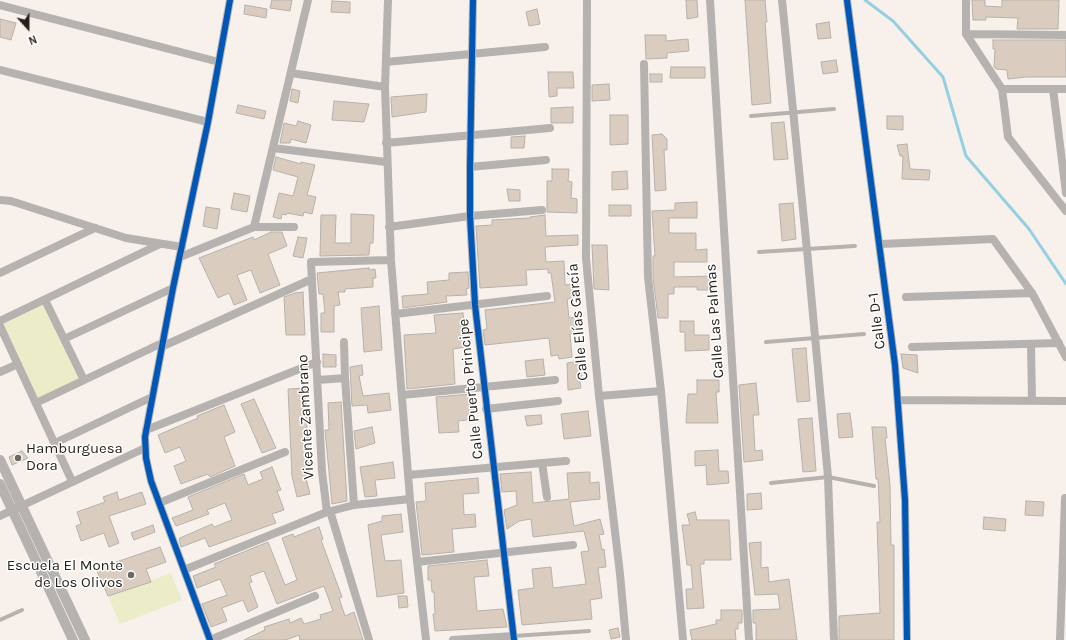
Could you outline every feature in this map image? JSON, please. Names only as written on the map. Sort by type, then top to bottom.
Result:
[{"type":"street","points":[[230,0],[208,122],[152,397],[144,448],[148,470],[159,503],[210,640],[315,596]]},
{"type":"street","points":[[254,227],[308,0]]},
{"type":"street","points":[[388,0],[385,87],[389,228],[410,499],[426,640]]},
{"type":"street","name":"Calle Puerto Principe","points":[[473,0],[470,216],[475,305],[492,468],[514,638]]},
{"type":"street","name":"Calle Elías García","points":[[587,0],[588,161],[586,258],[599,396],[620,574],[626,640]]},
{"type":"street","name":"Calle Las Palmas","points":[[710,0],[749,640]]},
{"type":"street","points":[[782,0],[828,477],[834,640]]},
{"type":"street","name":"Calle D-1","points":[[847,0],[881,244],[899,400],[905,500],[907,640]]},
{"type":"street","points":[[966,0],[966,34],[1002,89],[1008,137],[1066,212]]},
{"type":"street","points":[[4,4],[219,62]]},
{"type":"street","points":[[966,34],[1066,35]]},
{"type":"street","points":[[386,62],[545,47]]},
{"type":"street","points":[[644,64],[648,277],[661,391],[683,640]]},
{"type":"street","points":[[0,70],[208,122]]},
{"type":"street","points":[[290,73],[385,87]]},
{"type":"street","points":[[1002,89],[1066,89]]},
{"type":"street","points":[[1053,89],[1066,193]]},
{"type":"street","points":[[386,143],[550,128]]},
{"type":"street","points":[[273,148],[386,162]]},
{"type":"street","points":[[470,167],[546,160]]},
{"type":"street","points":[[0,200],[11,201],[126,238],[182,247]]},
{"type":"street","points":[[389,228],[470,216],[542,210]]},
{"type":"street","points":[[180,257],[254,227],[294,227]]},
{"type":"street","points":[[0,274],[95,228]]},
{"type":"street","points":[[881,244],[993,239],[1032,293],[1066,357]]},
{"type":"street","points":[[0,322],[160,244]]},
{"type":"street","name":"Vicente Zambrano","points":[[369,640],[329,512],[322,472],[311,262],[391,260]]},
{"type":"street","points":[[36,403],[84,380],[312,279]]},
{"type":"street","points":[[64,339],[173,288]]},
{"type":"street","points":[[906,297],[1032,293]]},
{"type":"street","points":[[395,314],[547,296]]},
{"type":"street","points":[[45,300],[84,380]]},
{"type":"street","points":[[0,326],[72,481]]},
{"type":"street","points":[[344,342],[345,378],[354,505]]},
{"type":"street","points":[[912,347],[1059,343]]},
{"type":"street","points":[[1031,344],[1032,401]]},
{"type":"street","points":[[146,430],[317,362]]},
{"type":"street","points":[[0,372],[18,364]]},
{"type":"street","points":[[318,380],[345,378]]},
{"type":"street","points":[[402,395],[555,380]]},
{"type":"street","points":[[599,396],[661,391]]},
{"type":"street","points":[[55,443],[152,397]]},
{"type":"street","points":[[899,400],[1066,401]]},
{"type":"street","points":[[486,409],[558,401]]},
{"type":"street","points":[[0,516],[144,448]]},
{"type":"street","points":[[159,503],[285,452]]},
{"type":"street","points":[[0,460],[17,508],[73,640]]},
{"type":"street","points":[[408,475],[566,461]]},
{"type":"street","points":[[542,464],[547,497]]},
{"type":"street","points":[[0,484],[17,508],[85,640]]},
{"type":"street","points":[[1060,640],[1065,498]]},
{"type":"street","points":[[184,570],[329,512],[354,505],[410,499]]},
{"type":"street","points":[[417,562],[573,545]]},
{"type":"street","points":[[452,640],[514,638]]},
{"type":"lane","points":[[751,116],[834,109]]},
{"type":"lane","points":[[759,252],[855,246]]},
{"type":"lane","points":[[766,342],[864,334]]},
{"type":"lane","points":[[771,483],[828,477],[874,486]]},
{"type":"lane","points":[[0,620],[22,610]]},
{"type":"lane","points":[[514,638],[588,631]]},
{"type":"green space","points":[[43,305],[79,379],[38,398],[4,324]]},
{"type":"green space","points":[[171,573],[182,600],[120,624],[108,596]]},
{"type":"building","points":[[272,0],[292,0],[290,11],[270,8]]},
{"type":"building","points":[[686,0],[697,0],[698,17],[687,19]]},
{"type":"building","points":[[745,0],[765,0],[767,22],[765,22],[771,103],[752,105]]},
{"type":"building","points":[[972,0],[985,0],[985,6],[1002,7],[1002,0],[1059,0],[1058,29],[1017,29],[1018,18],[986,17],[986,20],[973,20]]},
{"type":"building","points":[[332,1],[350,2],[350,13],[331,12]]},
{"type":"building","points":[[245,5],[267,9],[266,18],[244,14]]},
{"type":"building","points":[[537,9],[540,24],[529,26],[526,12]]},
{"type":"building","points":[[0,19],[16,23],[11,40],[0,37]]},
{"type":"building","points":[[829,22],[831,38],[818,39],[816,24]]},
{"type":"building","points":[[645,35],[666,35],[666,41],[688,39],[689,51],[667,53],[667,58],[646,59]]},
{"type":"building","points":[[993,40],[1066,40],[1066,77],[1026,77],[1008,79],[1007,70],[996,69],[994,67],[995,49],[993,49]]},
{"type":"building","points":[[836,60],[838,72],[823,74],[821,62]]},
{"type":"building","points":[[671,67],[705,67],[705,78],[670,78]]},
{"type":"building","points":[[548,72],[573,72],[574,88],[557,88],[557,96],[549,97]]},
{"type":"building","points":[[650,74],[662,74],[662,82],[650,82]]},
{"type":"building","points":[[609,84],[610,100],[592,101],[592,85]]},
{"type":"building","points":[[292,89],[300,91],[298,103],[290,101]]},
{"type":"building","points":[[427,94],[426,112],[392,117],[391,97]]},
{"type":"building","points":[[334,101],[369,104],[364,122],[332,120]]},
{"type":"building","points":[[238,105],[266,111],[264,119],[236,113]]},
{"type":"building","points":[[573,107],[573,123],[551,123],[551,108]]},
{"type":"building","points":[[610,115],[628,115],[628,144],[610,145]]},
{"type":"building","points":[[887,116],[903,116],[903,130],[887,129]]},
{"type":"building","points":[[298,121],[311,125],[306,143],[291,139],[290,143],[280,143],[284,123],[296,126]]},
{"type":"building","points":[[784,122],[788,159],[774,160],[771,123]]},
{"type":"building","points":[[662,134],[667,139],[667,150],[664,150],[666,190],[655,191],[652,135]]},
{"type":"building","points":[[525,136],[524,148],[511,148],[511,137]]},
{"type":"building","points":[[907,144],[910,169],[930,170],[929,180],[902,179],[903,156],[900,156],[897,145]]},
{"type":"building","points":[[276,157],[301,164],[301,162],[315,165],[307,195],[316,197],[312,214],[304,212],[303,216],[287,213],[286,215],[282,214],[281,219],[273,217],[279,193],[293,196],[298,177],[273,170]]},
{"type":"building","points":[[552,169],[569,169],[568,181],[572,182],[571,198],[577,199],[577,213],[547,212],[547,181],[552,181]]},
{"type":"building","points":[[627,171],[628,189],[612,190],[612,172]]},
{"type":"building","points":[[507,189],[520,190],[520,201],[509,201]]},
{"type":"building","points":[[234,193],[250,196],[247,212],[231,209]]},
{"type":"building","points":[[697,202],[697,218],[669,218],[669,233],[696,233],[696,250],[707,249],[707,262],[674,262],[674,277],[714,276],[714,290],[697,290],[697,287],[674,287],[674,294],[668,294],[668,318],[658,318],[653,277],[653,256],[655,256],[652,211],[675,210],[675,203]]},
{"type":"building","points":[[793,203],[796,239],[782,241],[779,204]]},
{"type":"building","points":[[609,205],[631,205],[631,216],[609,216]]},
{"type":"building","points":[[206,207],[220,209],[217,229],[203,226]]},
{"type":"building","points":[[351,214],[374,215],[373,243],[370,243],[369,255],[320,256],[321,215],[336,215],[335,243],[351,243]]},
{"type":"building","points":[[545,215],[546,236],[578,235],[578,245],[545,247],[546,262],[564,261],[565,285],[573,284],[575,298],[567,299],[569,318],[578,317],[580,333],[570,334],[572,357],[559,359],[558,355],[551,356],[549,338],[485,345],[483,330],[487,329],[485,310],[555,302],[551,273],[548,273],[548,269],[526,270],[527,285],[480,288],[476,226],[492,225],[492,220],[530,218]]},
{"type":"building","points":[[271,232],[282,232],[287,246],[268,254],[280,285],[260,293],[251,270],[237,275],[247,300],[234,305],[229,293],[218,298],[199,258],[253,237],[254,240]]},
{"type":"building","points":[[298,237],[307,238],[303,258],[293,256]]},
{"type":"building","points":[[592,245],[607,245],[609,290],[594,289]]},
{"type":"building","points":[[369,268],[369,270],[375,269],[376,278],[373,278],[373,287],[345,289],[345,292],[338,292],[340,305],[334,306],[334,332],[321,332],[321,313],[325,313],[323,294],[319,294],[317,273]]},
{"type":"building","points":[[468,272],[469,288],[466,289],[467,295],[446,296],[447,302],[403,308],[402,296],[428,294],[427,282],[449,280],[449,273]]},
{"type":"building","points":[[303,292],[305,335],[286,335],[284,297]]},
{"type":"building","points":[[379,306],[382,350],[364,352],[361,308]]},
{"type":"building","points":[[463,313],[466,347],[453,349],[455,384],[407,389],[404,335],[436,333],[434,315]]},
{"type":"building","points":[[680,321],[694,321],[694,335],[709,335],[709,350],[685,351],[685,332],[680,332]]},
{"type":"building","points":[[806,348],[810,401],[797,402],[792,349]]},
{"type":"building","points":[[323,354],[336,355],[336,367],[323,367]]},
{"type":"building","points":[[901,354],[917,355],[918,373],[903,368]]},
{"type":"building","points":[[543,359],[545,375],[527,377],[525,361]]},
{"type":"building","points":[[581,361],[582,376],[579,376],[581,388],[568,390],[567,363]]},
{"type":"building","points":[[362,365],[363,375],[359,376],[363,396],[389,393],[391,410],[368,413],[367,405],[352,406],[350,367]]},
{"type":"building","points":[[697,380],[719,380],[719,392],[716,392],[718,423],[686,423],[688,394],[697,394]]},
{"type":"building","points":[[756,383],[759,415],[753,415],[755,451],[762,450],[763,460],[744,462],[739,385]]},
{"type":"building","points":[[305,388],[309,474],[305,474],[310,494],[297,497],[292,476],[288,389]]},
{"type":"building","points":[[471,394],[475,419],[458,421],[459,432],[439,433],[436,397]]},
{"type":"building","points":[[254,399],[276,448],[262,453],[241,404]]},
{"type":"building","points":[[341,402],[347,501],[332,504],[325,430],[329,430],[328,403]]},
{"type":"building","points":[[224,405],[235,432],[224,437],[235,466],[210,477],[208,474],[181,484],[174,466],[186,461],[180,447],[165,453],[158,435]]},
{"type":"building","points":[[588,411],[591,436],[564,439],[561,414]]},
{"type":"building","points":[[850,413],[853,437],[839,438],[837,414]]},
{"type":"building","points":[[541,415],[542,424],[527,426],[525,416]]},
{"type":"building","points":[[812,418],[816,471],[803,472],[798,419]]},
{"type":"building","points":[[372,427],[375,443],[356,449],[354,431]]},
{"type":"building","points":[[872,427],[886,427],[887,438],[885,438],[890,485],[891,545],[894,545],[894,640],[839,640],[839,616],[880,613],[877,522],[880,522],[878,479],[876,479]]},
{"type":"building","points":[[718,450],[719,471],[728,471],[729,483],[707,485],[706,465],[695,466],[695,451]]},
{"type":"building","name":"Hamburguesa Dora","points":[[22,451],[28,458],[12,465],[9,457]]},
{"type":"building","points":[[393,462],[395,478],[375,480],[377,496],[365,497],[360,467]]},
{"type":"building","points":[[272,467],[281,490],[277,491],[284,510],[272,514],[276,523],[209,547],[205,538],[181,547],[180,538],[212,524],[214,527],[232,520],[225,503],[207,510],[209,514],[176,526],[172,518],[193,510],[188,497],[244,474],[248,485],[263,479],[260,472]]},
{"type":"building","points":[[531,472],[533,503],[569,499],[567,473],[590,472],[590,483],[599,482],[600,499],[570,502],[574,526],[600,519],[604,534],[599,535],[602,550],[604,549],[606,567],[598,568],[602,598],[590,600],[592,619],[522,625],[518,590],[534,588],[532,569],[551,567],[553,588],[586,584],[581,552],[589,551],[584,531],[533,537],[531,519],[519,521],[507,529],[504,510],[517,505],[516,491],[502,492],[500,474]]},
{"type":"building","points":[[478,478],[479,493],[463,494],[464,515],[475,514],[476,527],[452,529],[454,552],[422,555],[416,502],[426,501],[425,483]]},
{"type":"building","points":[[117,492],[119,500],[142,492],[146,504],[109,516],[119,543],[109,547],[104,533],[81,541],[76,526],[81,524],[77,512],[105,502],[103,497]]},
{"type":"building","points":[[761,493],[762,509],[747,510],[747,494]]},
{"type":"building","points":[[1026,501],[1044,502],[1043,516],[1025,515]]},
{"type":"building","points":[[695,512],[697,520],[729,520],[731,560],[704,560],[704,564],[700,564],[704,608],[687,609],[686,589],[693,589],[691,565],[687,565],[682,525],[690,525],[687,514]]},
{"type":"building","points":[[401,514],[403,532],[381,535],[385,561],[401,560],[404,593],[377,597],[368,525],[382,521],[382,516]]},
{"type":"building","points":[[984,517],[1006,519],[1005,531],[983,529]]},
{"type":"building","points":[[153,525],[155,532],[134,540],[131,533]]},
{"type":"building","points":[[319,527],[323,539],[321,540],[342,597],[339,598],[345,616],[354,612],[363,640],[300,640],[299,635],[286,640],[244,640],[265,630],[264,627],[289,619],[290,623],[301,618],[304,624],[321,619],[320,615],[333,611],[324,586],[277,604],[264,571],[250,576],[252,582],[249,583],[258,607],[248,612],[243,600],[222,608],[227,621],[211,627],[202,604],[227,595],[220,579],[197,588],[193,576],[216,567],[214,564],[268,542],[285,585],[297,580],[282,538],[293,534],[294,537]]},
{"type":"building","points":[[761,542],[761,568],[768,567],[769,582],[789,579],[797,640],[756,640],[756,623],[753,623],[753,610],[780,609],[778,594],[755,595],[749,543]]},
{"type":"building","name":"Escuela El Monte de Los Olivos","points":[[160,547],[166,562],[146,569],[151,582],[108,596],[96,569]]},
{"type":"building","points":[[487,560],[489,576],[474,577],[477,611],[503,609],[507,627],[435,631],[433,614],[435,614],[434,592],[432,592],[431,580],[428,580],[428,566]]},
{"type":"building","points":[[398,596],[407,596],[408,607],[399,608]]},
{"type":"building","points":[[721,610],[742,610],[742,623],[738,623],[738,629],[735,629],[736,640],[692,640],[690,630],[716,624],[716,620],[721,620]]},
{"type":"building","points":[[618,628],[620,637],[611,639],[609,630]]},
{"type":"waterway","points":[[865,0],[893,21],[943,77],[966,156],[1029,229],[1066,284]]},
{"type":"cycle path","points":[[210,640],[151,481],[146,458],[145,437],[173,288],[208,122],[230,0]]},
{"type":"cycle path","points":[[473,0],[470,216],[475,305],[514,640]]},
{"type":"cycle path","points":[[847,0],[895,365],[905,500],[907,640]]},
{"type":"place","name":"Hamburguesa Dora","points":[[18,458]]},
{"type":"place","name":"Escuela El Monte de Los Olivos","points":[[131,575]]}]
